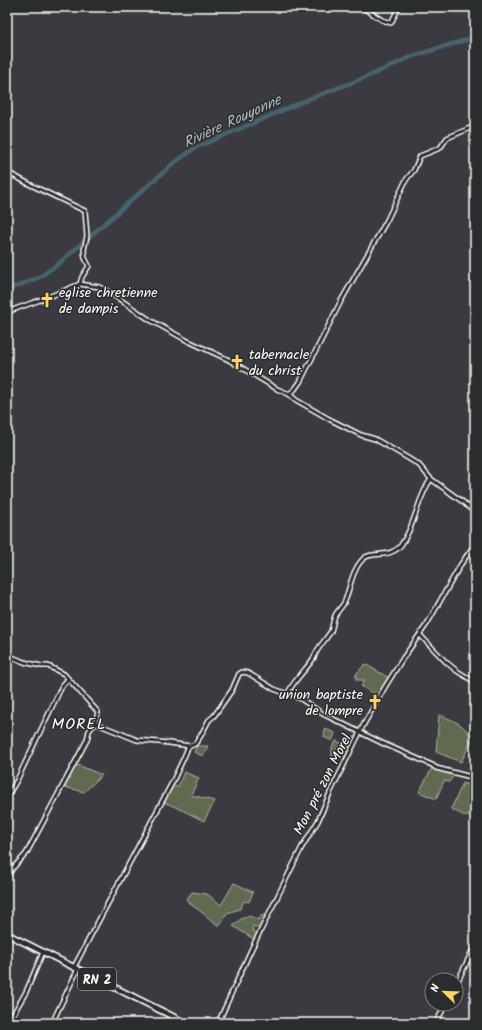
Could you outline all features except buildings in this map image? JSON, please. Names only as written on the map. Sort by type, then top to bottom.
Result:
[{"type":"main road","name":"RN 2","points":[[7,934],[186,1023]]},
{"type":"street","points":[[362,7],[382,20],[391,23],[398,7]]},
{"type":"street","points":[[289,394],[300,382],[341,301],[387,220],[406,180],[414,170],[420,156],[440,148],[447,138],[475,126]]},
{"type":"street","points":[[7,172],[85,211],[87,236],[84,250],[85,258],[89,266],[82,277],[80,284]]},
{"type":"street","points":[[7,312],[80,284],[99,287],[106,290],[150,320],[186,340],[229,360],[289,394],[309,408],[361,435],[375,439],[406,457],[419,466],[431,479],[463,502],[475,513]]},
{"type":"street","points":[[288,693],[314,658],[316,652],[331,630],[335,615],[344,602],[352,578],[363,558],[370,555],[379,556],[390,553],[401,544],[417,513],[426,485],[431,479]]},
{"type":"street","name":"Mon pré zon Morel","points":[[218,1023],[251,950],[302,847],[318,821],[360,732],[385,687],[403,658],[420,635],[461,564],[475,544]]},
{"type":"street","points":[[420,635],[446,662],[475,682]]},
{"type":"street","points":[[7,655],[24,662],[48,666],[64,674],[98,712],[95,724],[89,730],[87,740],[26,854],[12,869],[7,878]]},
{"type":"street","points":[[52,1023],[76,968],[173,781],[188,747],[194,744],[200,737],[209,720],[214,716],[232,690],[239,674],[242,672],[248,673],[274,689],[301,699],[322,714],[432,764],[436,768],[475,778]]},
{"type":"street","points":[[7,797],[17,780],[62,686],[68,679]]},
{"type":"street","points":[[95,724],[137,740],[190,746]]},
{"type":"street","points":[[462,972],[475,945]]},
{"type":"street","points":[[8,1023],[26,992],[43,952]]},
{"type":"street","points":[[436,1023],[442,1012]]},
{"type":"green space","points":[[365,664],[389,678],[379,697],[361,686],[365,680],[356,680],[356,674]]},
{"type":"green space","points":[[439,715],[459,724],[466,729],[473,738],[461,762],[436,752]]},
{"type":"green space","points":[[325,729],[335,733],[332,741],[324,737]]},
{"type":"green space","points":[[336,741],[352,748],[346,759],[332,757],[332,747]]},
{"type":"green space","points":[[197,746],[208,746],[203,756],[194,752]]},
{"type":"green space","points":[[75,764],[102,775],[84,792],[64,787]]},
{"type":"green space","points":[[432,768],[454,775],[449,782],[444,781],[436,799],[419,792]]},
{"type":"green space","points":[[184,772],[199,778],[191,795],[215,801],[204,821],[164,802],[172,786],[178,787]]},
{"type":"green space","points":[[463,783],[475,788],[475,802],[467,817],[451,809]]},
{"type":"green space","points":[[234,883],[253,892],[249,902],[244,901],[240,909],[227,913],[219,926],[186,900],[192,892],[207,894],[221,905]]},
{"type":"green space","points":[[262,915],[266,917],[260,929],[253,926],[252,930],[258,934],[255,940],[233,926],[241,919],[249,916],[259,920]]},
{"type":"waterway","name":"Rivière Rouyonne","points":[[7,290],[38,278],[57,265],[174,163],[195,148],[309,99],[369,76],[413,56],[475,36]]},
{"type":"place","name":"eglise chretienne de dampis","points":[[47,300]]},
{"type":"place","name":"tabernacle du christ","points":[[237,362]]},
{"type":"place","name":"union baptiste de lompre","points":[[375,702]]},
{"type":"district","name":"MOREL","points":[[79,723]]}]
